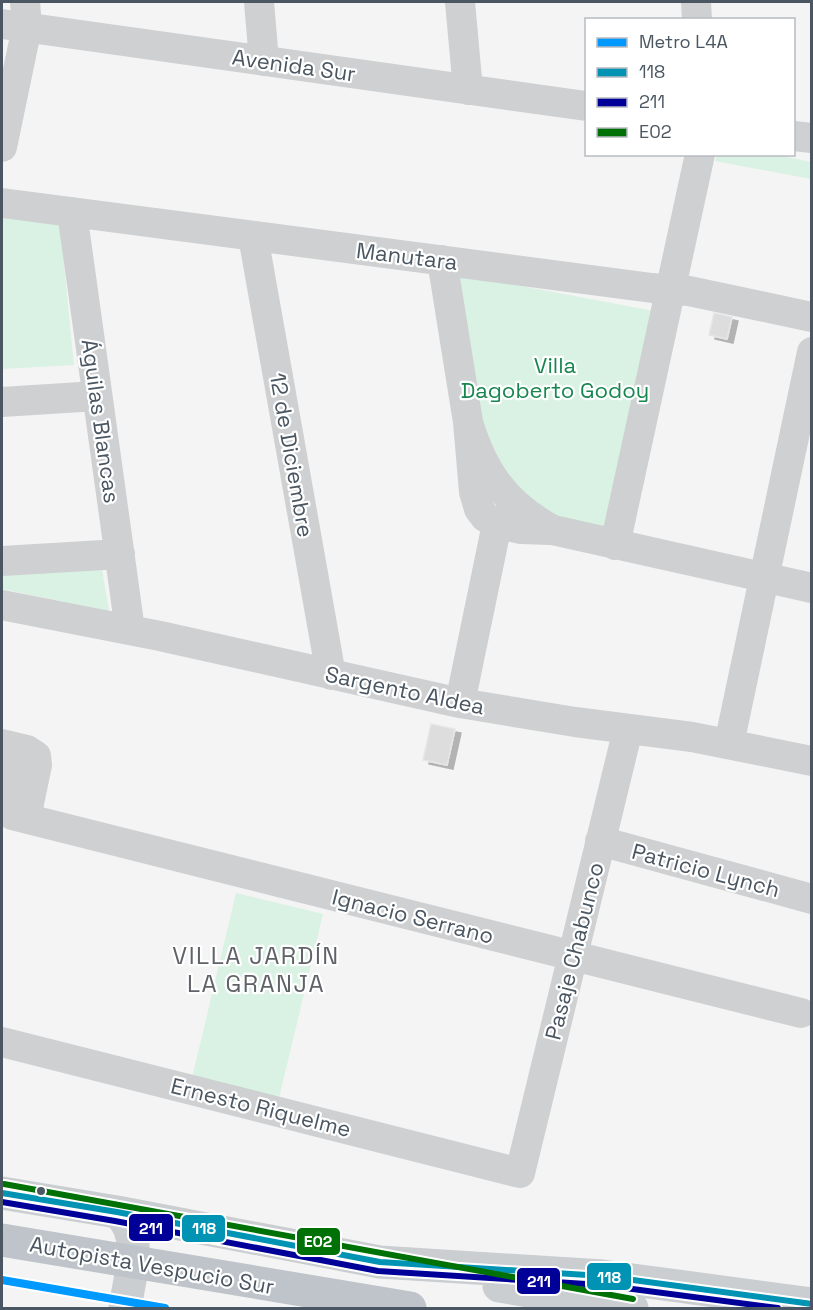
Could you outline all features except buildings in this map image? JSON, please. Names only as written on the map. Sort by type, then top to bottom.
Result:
[{"type":"highway","name":"Autopista Vespucio Sur","points":[[2,1240],[410,1308]]},
{"type":"main road","points":[[2,1193],[123,1220],[380,1262],[521,1290],[632,1308]]},
{"type":"main road","points":[[123,1220],[133,1248],[125,1308]]},
{"type":"main road","points":[[380,1262],[603,1276],[812,1304]]},
{"type":"street","points":[[259,2],[264,61]]},
{"type":"street","points":[[460,2],[468,90]]},
{"type":"street","points":[[696,2],[697,18]]},
{"type":"street","points":[[2,147],[18,18]]},
{"type":"street","name":"Avenida Sur","points":[[18,18],[264,61],[585,106]]},
{"type":"street","points":[[795,136],[812,138]]},
{"type":"street","points":[[615,545],[700,156]]},
{"type":"street","name":"Manutara","points":[[2,203],[689,291],[812,316]]},
{"type":"street","name":"Águilas Blancas","points":[[72,212],[130,630]]},
{"type":"street","name":"12 de Diciembre","points":[[253,236],[331,675]]},
{"type":"street","points":[[442,260],[468,422],[475,501],[485,517],[503,512]]},
{"type":"street","points":[[729,744],[764,577],[803,430],[812,352]]},
{"type":"street","points":[[2,402],[97,396]]},
{"type":"street","points":[[503,512],[521,529],[553,530],[812,588]]},
{"type":"street","points":[[460,703],[503,512]]},
{"type":"street","points":[[2,561],[120,554]]},
{"type":"street","name":"Sargento Aldea","points":[[2,605],[130,630],[460,703],[692,737],[812,761]]},
{"type":"street","name":"Pasaje Chabunco","points":[[520,1173],[628,729]]},
{"type":"street","name":"Ignacio Serrano","points":[[2,789],[6,745],[32,752],[37,760],[14,812],[801,1013]]},
{"type":"street","name":"Patricio Lynch","points":[[600,841],[812,899]]},
{"type":"street","name":"Ernesto Riquelme","points":[[2,1042],[520,1173]]},
{"type":"green space","points":[[717,156],[782,156],[811,162],[811,179],[715,161]]},
{"type":"green space","points":[[2,218],[60,225],[74,365],[2,369]]},
{"type":"green space","name":"Villa Dagoberto Godoy","points":[[457,274],[654,311],[608,531],[556,518],[514,490],[480,420]]},
{"type":"green space","points":[[101,563],[109,611],[2,589],[2,569]]},
{"type":"green space","points":[[236,893],[323,914],[279,1098],[192,1078]]},
{"type":"metro line","name":"L4A","points":[[2,1280],[165,1308]]},
{"type":"transit line","name":"E02","points":[[4,1184],[633,1299]]},
{"type":"transit line","name":"118","points":[[2,1193],[117,1212],[380,1262],[603,1276],[812,1304]]},
{"type":"transit line","name":"211","points":[[2,1202],[378,1271],[602,1285],[778,1308]]},
{"type":"district","name":"VILLA JARDÍN LA GRANJA","points":[[256,969]]}]
